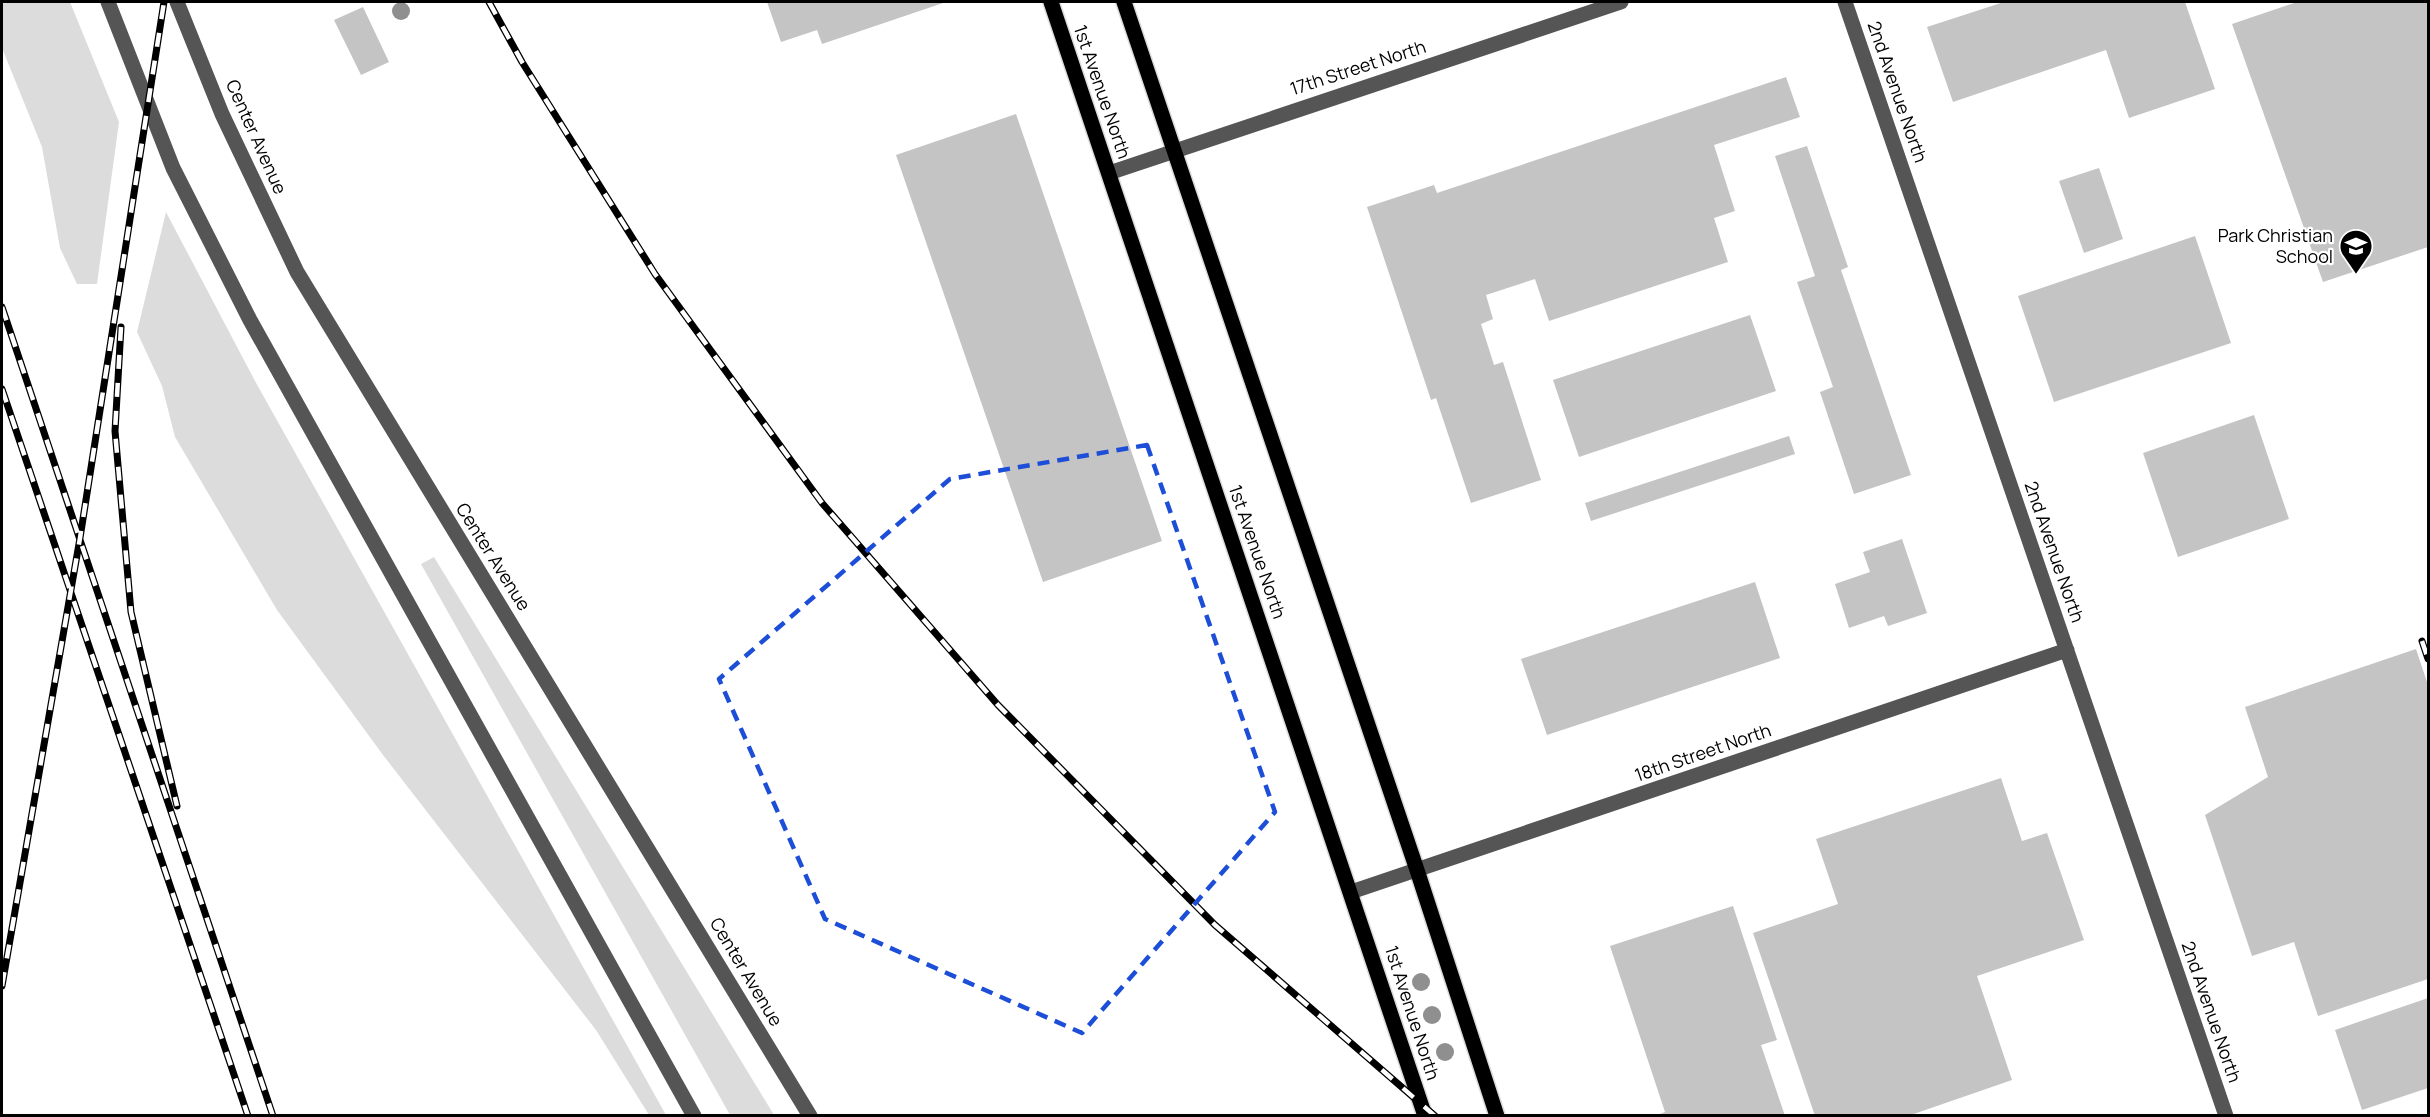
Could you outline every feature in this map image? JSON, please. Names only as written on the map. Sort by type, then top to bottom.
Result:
[{"type":"main road","name":"1st Avenue North","points":[[1051,2],[1425,1116]]},
{"type":"main road","points":[[1124,2],[1417,870],[1497,1116]]},
{"type":"street","points":[[108,2],[173,168],[250,320],[694,1116]]},
{"type":"street","name":"Center Avenue","points":[[177,2],[222,114],[297,272],[810,1116]]},
{"type":"street","name":"17th Street North","points":[[1109,173],[1621,2]]},
{"type":"street","name":"2nd Avenue North","points":[[1845,2],[2226,1116]]},
{"type":"street","name":"18th Street North","points":[[1351,892],[2067,650]]},
{"type":"highlighted area","points":[[1147,445],[1275,812],[1082,1033],[825,919],[719,679],[950,479]]},
{"type":"shaded area","points":[[2,2],[70,2],[119,122],[97,284],[77,284],[60,248],[42,147],[2,48]]},
{"type":"shaded area","points":[[166,212],[255,381],[666,1115],[649,1115],[596,1030],[383,755],[277,610],[175,437],[162,386],[137,332]]},
{"type":"shaded area","points":[[434,557],[774,1115],[730,1115],[421,564]]},
{"type":"building","points":[[767,2],[946,2],[822,44],[817,30],[781,42]]},
{"type":"building","points":[[2004,2],[2185,2],[2215,89],[2129,118],[2106,50],[1953,102],[1927,27]]},
{"type":"building","points":[[2297,2],[2428,2],[2428,247],[2323,282],[2232,24]]},
{"type":"building","points":[[363,7],[389,62],[361,75],[334,20]]},
{"type":"building","points":[[1786,77],[1800,117],[1714,145],[1735,211],[1714,218],[1728,262],[1549,321],[1535,279],[1486,295],[1493,319],[1481,324],[1494,365],[1503,362],[1541,480],[1471,503],[1436,398],[1431,400],[1367,207],[1434,185],[1437,193]]},
{"type":"building","points":[[1016,114],[1162,541],[1043,582],[896,155]]},
{"type":"building","points":[[1807,146],[1848,267],[1841,270],[1911,475],[1854,494],[1820,392],[1833,387],[1797,282],[1815,276],[1775,156]]},
{"type":"building","points":[[2099,168],[2123,239],[2084,253],[2059,181]]},
{"type":"building","points":[[2195,236],[2231,343],[2054,402],[2018,296]]},
{"type":"building","points":[[1750,315],[1776,391],[1579,457],[1553,380]]},
{"type":"building","points":[[2254,415],[2289,519],[2178,557],[2143,453]]},
{"type":"building","points":[[1789,436],[1795,454],[1591,521],[1585,503]]},
{"type":"building","points":[[1902,539],[1927,613],[1888,626],[1884,616],[1849,628],[1835,584],[1870,572],[1863,552]]},
{"type":"building","points":[[1755,582],[1780,658],[1547,735],[1521,659]]},
{"type":"building","points":[[2416,649],[2428,685],[2428,979],[2318,1016],[2294,942],[2252,956],[2205,815],[2268,777],[2245,707]]},
{"type":"building","points":[[2001,778],[2022,841],[2047,833],[2084,940],[1977,976],[2012,1080],[1908,1116],[1815,1116],[1753,933],[1838,904],[1816,839]]},
{"type":"building","points":[[1733,906],[1777,1040],[1761,1045],[1785,1116],[1655,1116],[1665,1112],[1610,946]]},
{"type":"building","points":[[2428,998],[2428,1088],[2362,1110],[2335,1030]]},
{"type":"railway","points":[[2,986],[80,538],[164,2]]},
{"type":"railway","points":[[489,2],[522,62],[655,274],[822,503],[998,705],[1215,925],[1435,1116]]},
{"type":"railway","points":[[2,307],[273,1116]]},
{"type":"railway","points":[[121,327],[115,431],[131,612],[177,806]]},
{"type":"railway","points":[[2,389],[248,1116]]},
{"type":"railway","points":[[2422,641],[2428,659]]},
{"type":"place","name":"Park Christian School","points":[[2356,275]]}]
